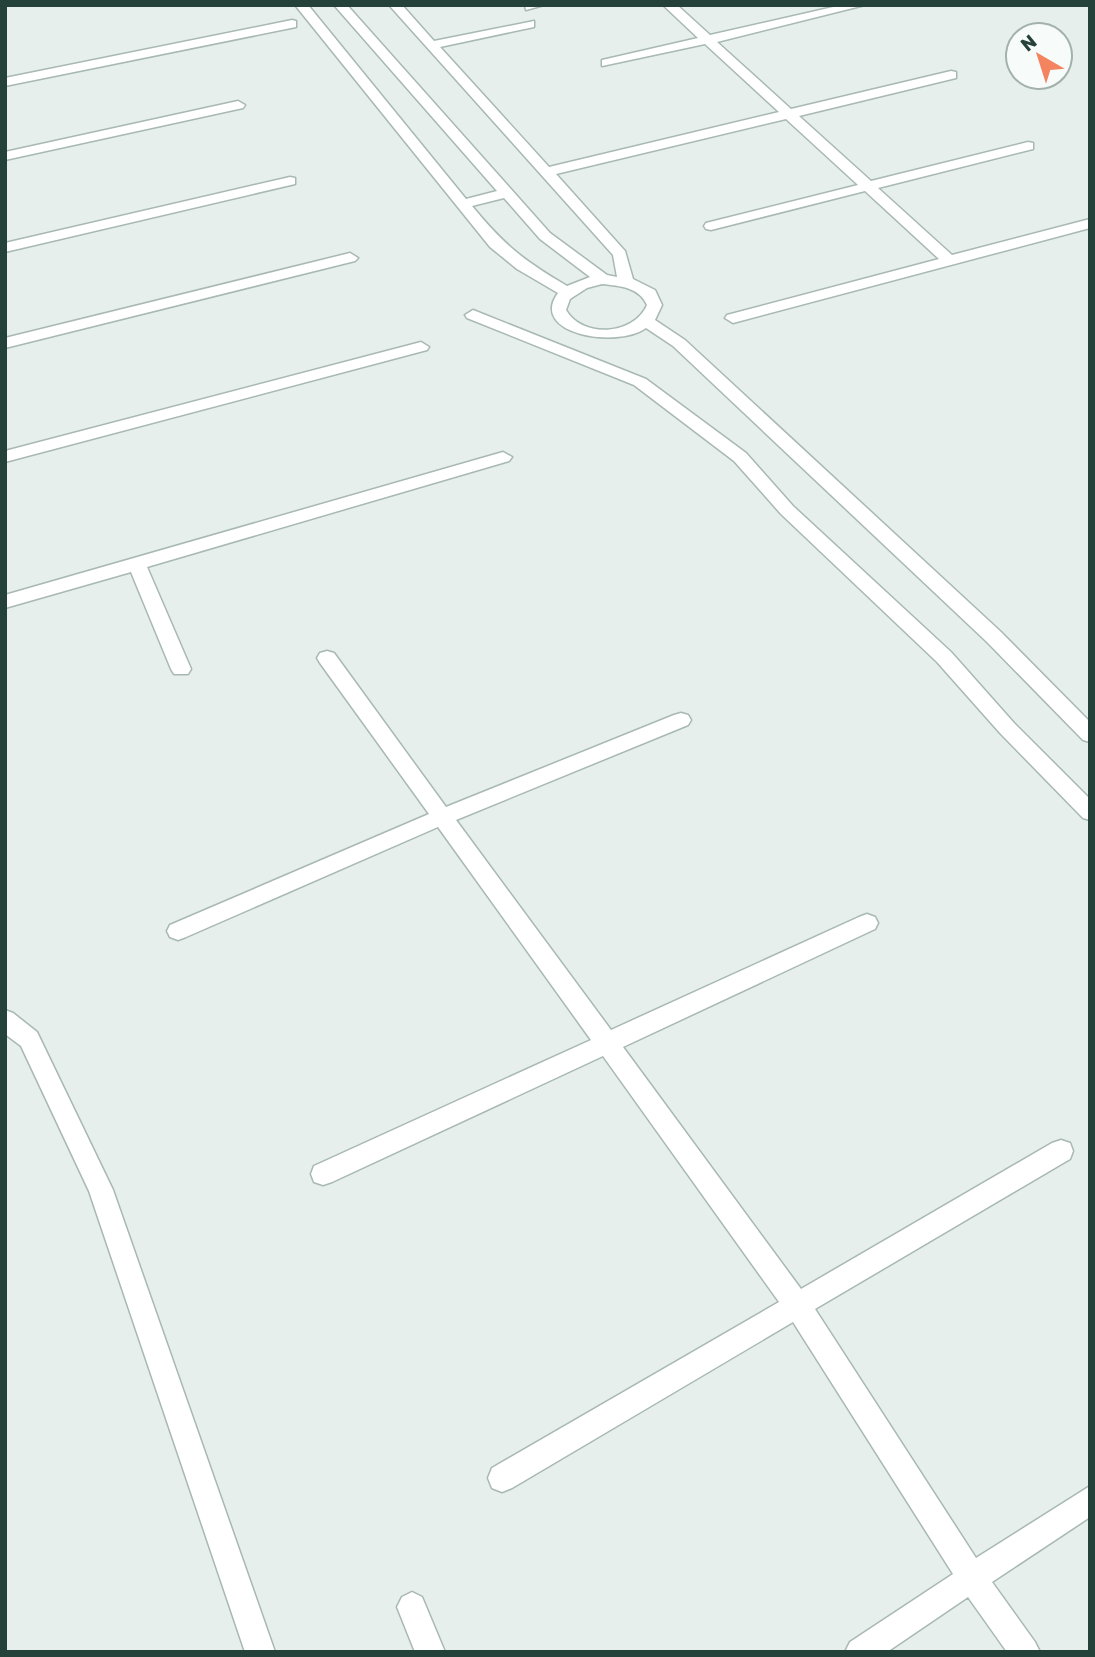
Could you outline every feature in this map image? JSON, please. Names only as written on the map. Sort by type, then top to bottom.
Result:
[{"type":"street","points":[[301,5],[342,31],[507,193],[545,236],[602,279]]},
{"type":"street","points":[[340,5],[342,31],[462,204],[495,244],[522,266],[566,292]]},
{"type":"street","points":[[395,5],[620,254],[626,282]]},
{"type":"street","points":[[669,5],[950,261]]},
{"type":"street","points":[[607,63],[859,5]]},
{"type":"street","points":[[5,82],[292,24]]},
{"type":"street","points":[[432,45],[530,24]]},
{"type":"street","points":[[548,172],[951,75]]},
{"type":"street","points":[[5,156],[238,105]]},
{"type":"street","points":[[711,226],[1028,146]]},
{"type":"street","points":[[5,248],[290,181]]},
{"type":"street","points":[[462,204],[507,193]]},
{"type":"street","points":[[733,318],[1090,223]]},
{"type":"street","points":[[5,343],[350,258]]},
{"type":"street","points":[[602,279],[626,282],[646,290],[653,298],[656,308],[652,318],[629,332],[613,334],[580,330],[568,323],[561,314],[559,304],[566,292],[586,281],[602,279]]},
{"type":"street","points":[[473,315],[640,382],[740,457],[787,510],[944,657],[1007,728],[1090,812]]},
{"type":"street","points":[[646,322],[679,343],[994,638],[1090,735]]},
{"type":"street","points":[[5,457],[421,347]]},
{"type":"street","points":[[5,602],[503,457]]},
{"type":"street","points":[[137,564],[181,669]]},
{"type":"street","points":[[327,658],[797,1305],[972,1578],[1025,1652]]},
{"type":"street","points":[[178,931],[442,817],[681,720]]},
{"type":"street","points":[[323,1174],[867,923]]},
{"type":"street","points":[[5,1020],[29,1039],[101,1189],[260,1652]]},
{"type":"street","points":[[502,1478],[1062,1151]]},
{"type":"street","points":[[860,1652],[1090,1500]]},
{"type":"street","points":[[412,1607],[430,1652]]}]
